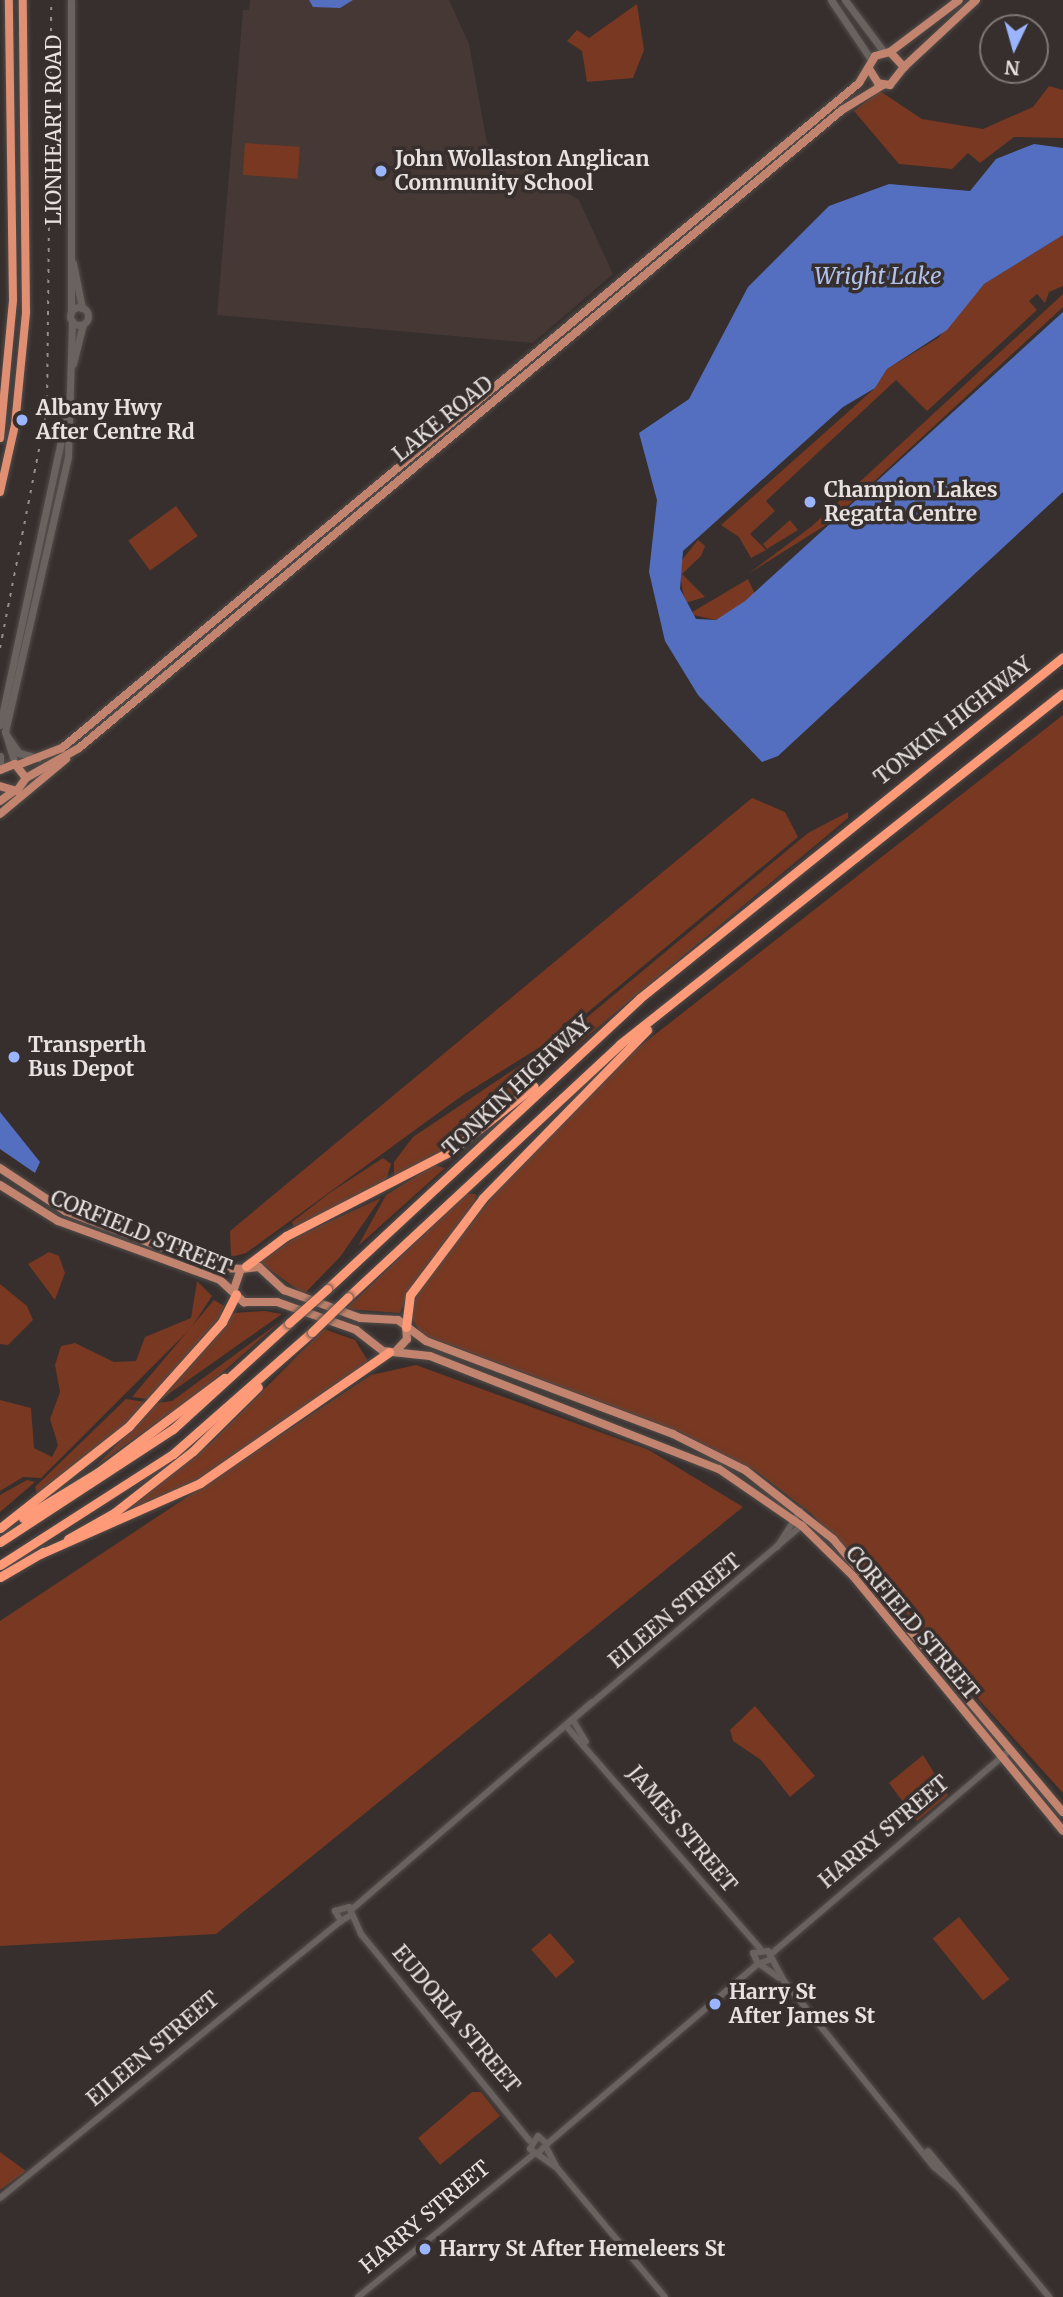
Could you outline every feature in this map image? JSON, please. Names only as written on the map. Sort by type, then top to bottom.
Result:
[{"type":"highway","points":[[0,438],[13,313],[9,0]]},
{"type":"highway","points":[[0,492],[15,425],[26,312],[23,0]]},
{"type":"highway","points":[[9,20],[24,20]]},
{"type":"highway","points":[[13,313],[26,312]]},
{"type":"highway","name":"TONKIN HIGHWAY","points":[[0,1542],[163,1437],[327,1289],[582,1048],[753,902],[1063,657]]},
{"type":"highway","name":"TONKIN HIGHWAY","points":[[0,1565],[173,1454],[312,1332],[532,1123],[680,996],[1063,693]]},
{"type":"highway","points":[[406,1327],[410,1295],[483,1198],[680,996]]},
{"type":"highway","points":[[243,1268],[286,1236],[377,1194],[451,1151],[582,1048]]},
{"type":"highway","points":[[0,1529],[129,1426],[222,1322],[235,1292]]},
{"type":"highway","points":[[0,1577],[114,1513],[193,1451],[300,1342]]},
{"type":"highway","points":[[0,1529],[97,1473],[260,1350]]},
{"type":"highway","points":[[40,1554],[200,1483],[392,1352]]},
{"type":"main road","name":"LIONHEART ROAD","points":[[71,0],[72,321]]},
{"type":"main road","points":[[831,0],[872,61],[870,70],[883,85],[899,81],[904,67],[976,0]]},
{"type":"main road","points":[[845,0],[887,52],[904,67]]},
{"type":"main road","points":[[872,61],[959,0]]},
{"type":"main road","name":"LAKE ROAD","points":[[0,770],[45,758],[870,70]]},
{"type":"main road","name":"LAKE ROAD","points":[[13,792],[26,778],[71,754],[823,127],[883,85]]},
{"type":"main road","name":"LIONHEART ROAD","points":[[72,259],[82,308],[88,315],[83,324]]},
{"type":"main road","points":[[71,312],[82,308]]},
{"type":"main road","points":[[26,778],[16,765],[5,732],[68,456],[72,393],[71,368],[72,321],[83,324],[71,368]]},
{"type":"main road","points":[[0,725],[72,393]]},
{"type":"main road","points":[[5,732],[19,753],[45,758]]},
{"type":"main road","points":[[0,814],[71,754]]},
{"type":"main road","points":[[0,756],[0,770]]},
{"type":"main road","points":[[0,786],[13,792]]},
{"type":"main road","points":[[0,801],[13,792]]},
{"type":"main road","name":"CORFIELD STREET","points":[[0,1167],[65,1210],[218,1268],[259,1267],[284,1290],[360,1318],[394,1318],[426,1341],[709,1450],[808,1517],[893,1604],[1063,1812]]},
{"type":"main road","name":"CORFIELD STREET","points":[[0,1185],[48,1217],[235,1292],[249,1304],[277,1302],[356,1330],[392,1352],[430,1356],[678,1449],[802,1526],[899,1633],[1063,1831]]},
{"type":"main road","name":"CORFIELD STREET","points":[[235,1292],[243,1268]]},
{"type":"main road","points":[[392,1352],[407,1339],[406,1327]]},
{"type":"main road","points":[[893,1604],[887,1613],[899,1633]]},
{"type":"street","name":"EILEEN STREET","points":[[776,1549],[800,1511]]},
{"type":"street","name":"EILEEN STREET","points":[[323,1930],[343,1921],[362,1896],[776,1549],[802,1526],[808,1517]]},
{"type":"street","name":"JAMES STREET","points":[[570,1724],[761,1956],[1049,2297]]},
{"type":"street","name":"HARRY STREET","points":[[358,2297],[516,2164],[537,2153],[559,2129],[761,1956],[1011,1749]]},
{"type":"street","name":"EILEEN STREET","points":[[2,2196],[323,1930],[335,1913],[349,1910]]},
{"type":"street","name":"EUDORIA STREET","points":[[349,1910],[361,1934],[523,2126],[537,2153]]},
{"type":"street","name":"EUDORIA STREET","points":[[335,1913],[361,1934]]},
{"type":"street","name":"EUDORIA STREET","points":[[523,2126],[539,2136],[546,2145]]},
{"type":"street","name":"HARRY STREET","points":[[516,2164],[530,2143],[539,2136],[559,2129]]},
{"type":"street","points":[[546,2145],[557,2168]]},
{"type":"street","points":[[537,2153],[557,2168],[665,2297]]},
{"type":"shaded area","name":"John Wollaston Anglican Community School","points":[[250,0],[449,0],[469,44],[487,143],[579,200],[613,274],[533,343],[217,315],[243,10],[249,10]]},
{"type":"shaded area","points":[[637,4],[644,50],[633,78],[587,82],[582,51],[567,41],[577,30],[589,38]]},
{"type":"shaded area","points":[[1049,86],[1063,90],[1063,138],[1014,137],[980,163],[968,153],[952,169],[899,164],[854,111],[880,91],[922,119],[983,129],[1033,107]]},
{"type":"shaded area","points":[[245,143],[300,147],[298,179],[243,175]]},
{"type":"shaded area","points":[[1063,235],[1063,286],[1049,292],[1045,303],[1037,294],[1029,301],[1037,310],[927,411],[896,380],[766,501],[775,511],[750,534],[766,550],[751,558],[739,537],[721,525],[875,388],[887,369],[938,338],[984,284]]},
{"type":"shaded area","points":[[1063,294],[1063,307],[829,523],[748,574],[812,526]]},
{"type":"shaded area","points":[[176,506],[198,536],[150,571],[128,541]]},
{"type":"shaded area","points":[[790,520],[798,530],[767,549],[763,544]]},
{"type":"shaded area","points":[[698,540],[705,546],[701,556],[682,574],[705,597],[685,603],[678,565]]},
{"type":"shaded area","points":[[748,579],[755,594],[726,615],[716,620],[689,614]]},
{"type":"shaded area","points":[[1063,715],[1063,1793],[812,1514],[756,1471],[678,1431],[421,1334],[409,1313],[422,1285],[513,1171],[634,1051]]},
{"type":"shaded area","points":[[752,798],[785,812],[798,837],[564,1032],[463,1095],[246,1253],[231,1257],[230,1231]]},
{"type":"shaded area","points":[[848,812],[848,818],[510,1101],[445,1150],[394,1177],[394,1162],[413,1137],[567,1034],[808,833]]},
{"type":"shaded area","points":[[383,1158],[391,1164],[385,1184],[294,1227],[292,1222],[331,1192]]},
{"type":"shaded area","points":[[434,1165],[445,1168],[358,1246],[386,1195]]},
{"type":"shaded area","points":[[466,1194],[476,1194],[475,1203],[409,1291],[400,1313],[346,1309]]},
{"type":"shaded area","points":[[381,1198],[340,1257],[304,1294],[259,1262],[298,1236]]},
{"type":"shaded area","points":[[49,1252],[59,1256],[65,1273],[55,1300],[28,1264]]},
{"type":"shaded area","points":[[197,1281],[212,1296],[191,1328],[41,1478],[23,1477],[0,1491],[0,1400],[31,1408],[34,1448],[52,1457],[58,1445],[50,1419],[60,1392],[55,1365],[61,1346],[75,1343],[114,1362],[136,1361],[145,1337],[191,1318]]},
{"type":"shaded area","points":[[0,1284],[27,1306],[33,1320],[8,1345],[0,1344]]},
{"type":"shaded area","points":[[214,1300],[224,1306],[219,1319],[148,1399],[132,1397]]},
{"type":"shaded area","points":[[264,1311],[282,1314],[160,1400],[232,1313]]},
{"type":"shaded area","points":[[281,1321],[199,1393],[96,1466],[157,1403],[172,1401]]},
{"type":"shaded area","points":[[324,1329],[355,1340],[368,1361],[252,1447],[173,1494],[105,1521],[211,1443]]},
{"type":"shaded area","points":[[416,1365],[649,1450],[743,1507],[216,1934],[0,1946],[0,1621],[371,1375]]},
{"type":"shaded area","points":[[126,1399],[145,1402],[117,1434],[37,1493],[35,1487]]},
{"type":"shaded area","points":[[27,1480],[35,1482],[0,1512],[0,1495]]},
{"type":"shaded area","points":[[755,1706],[815,1776],[790,1797],[761,1760],[733,1741],[730,1730]]},
{"type":"shaded area","points":[[923,1755],[948,1795],[917,1821],[889,1783]]},
{"type":"shaded area","points":[[959,1917],[1009,1979],[983,2001],[933,1938]]},
{"type":"shaded area","points":[[550,1933],[575,1962],[556,1978],[531,1949]]},
{"type":"shaded area","points":[[472,2092],[481,2092],[500,2116],[440,2165],[418,2138]]},
{"type":"shaded area","points":[[0,2152],[26,2171],[0,2190]]},
{"type":"water","points":[[309,0],[353,0],[340,8],[313,7]]},
{"type":"water","name":"Wright Lake","points":[[1034,144],[1063,148],[1063,235],[984,284],[947,330],[887,369],[875,388],[843,407],[683,551],[680,589],[696,619],[716,620],[745,601],[1063,312],[1063,492],[778,756],[762,762],[698,695],[665,641],[649,572],[657,500],[639,433],[689,399],[748,287],[829,206],[889,184],[970,191],[996,159]]},
{"type":"water","points":[[0,1112],[40,1162],[35,1173],[0,1149]]},
{"type":"railway","points":[[0,648],[47,409],[51,0]]},
{"type":"place","name":"John Wollaston Anglican Community School","points":[[381,171]]},
{"type":"place","name":"Albany Hwy After Centre Rd","points":[[22,420]]},
{"type":"place","name":"Champion Lakes Regatta Centre","points":[[810,502]]},
{"type":"place","name":"Transperth Bus Depot","points":[[14,1057]]},
{"type":"place","name":"Harry St After James St","points":[[715,2004]]},
{"type":"place","name":"Harry St After Hemeleers St","points":[[425,2249]]}]
